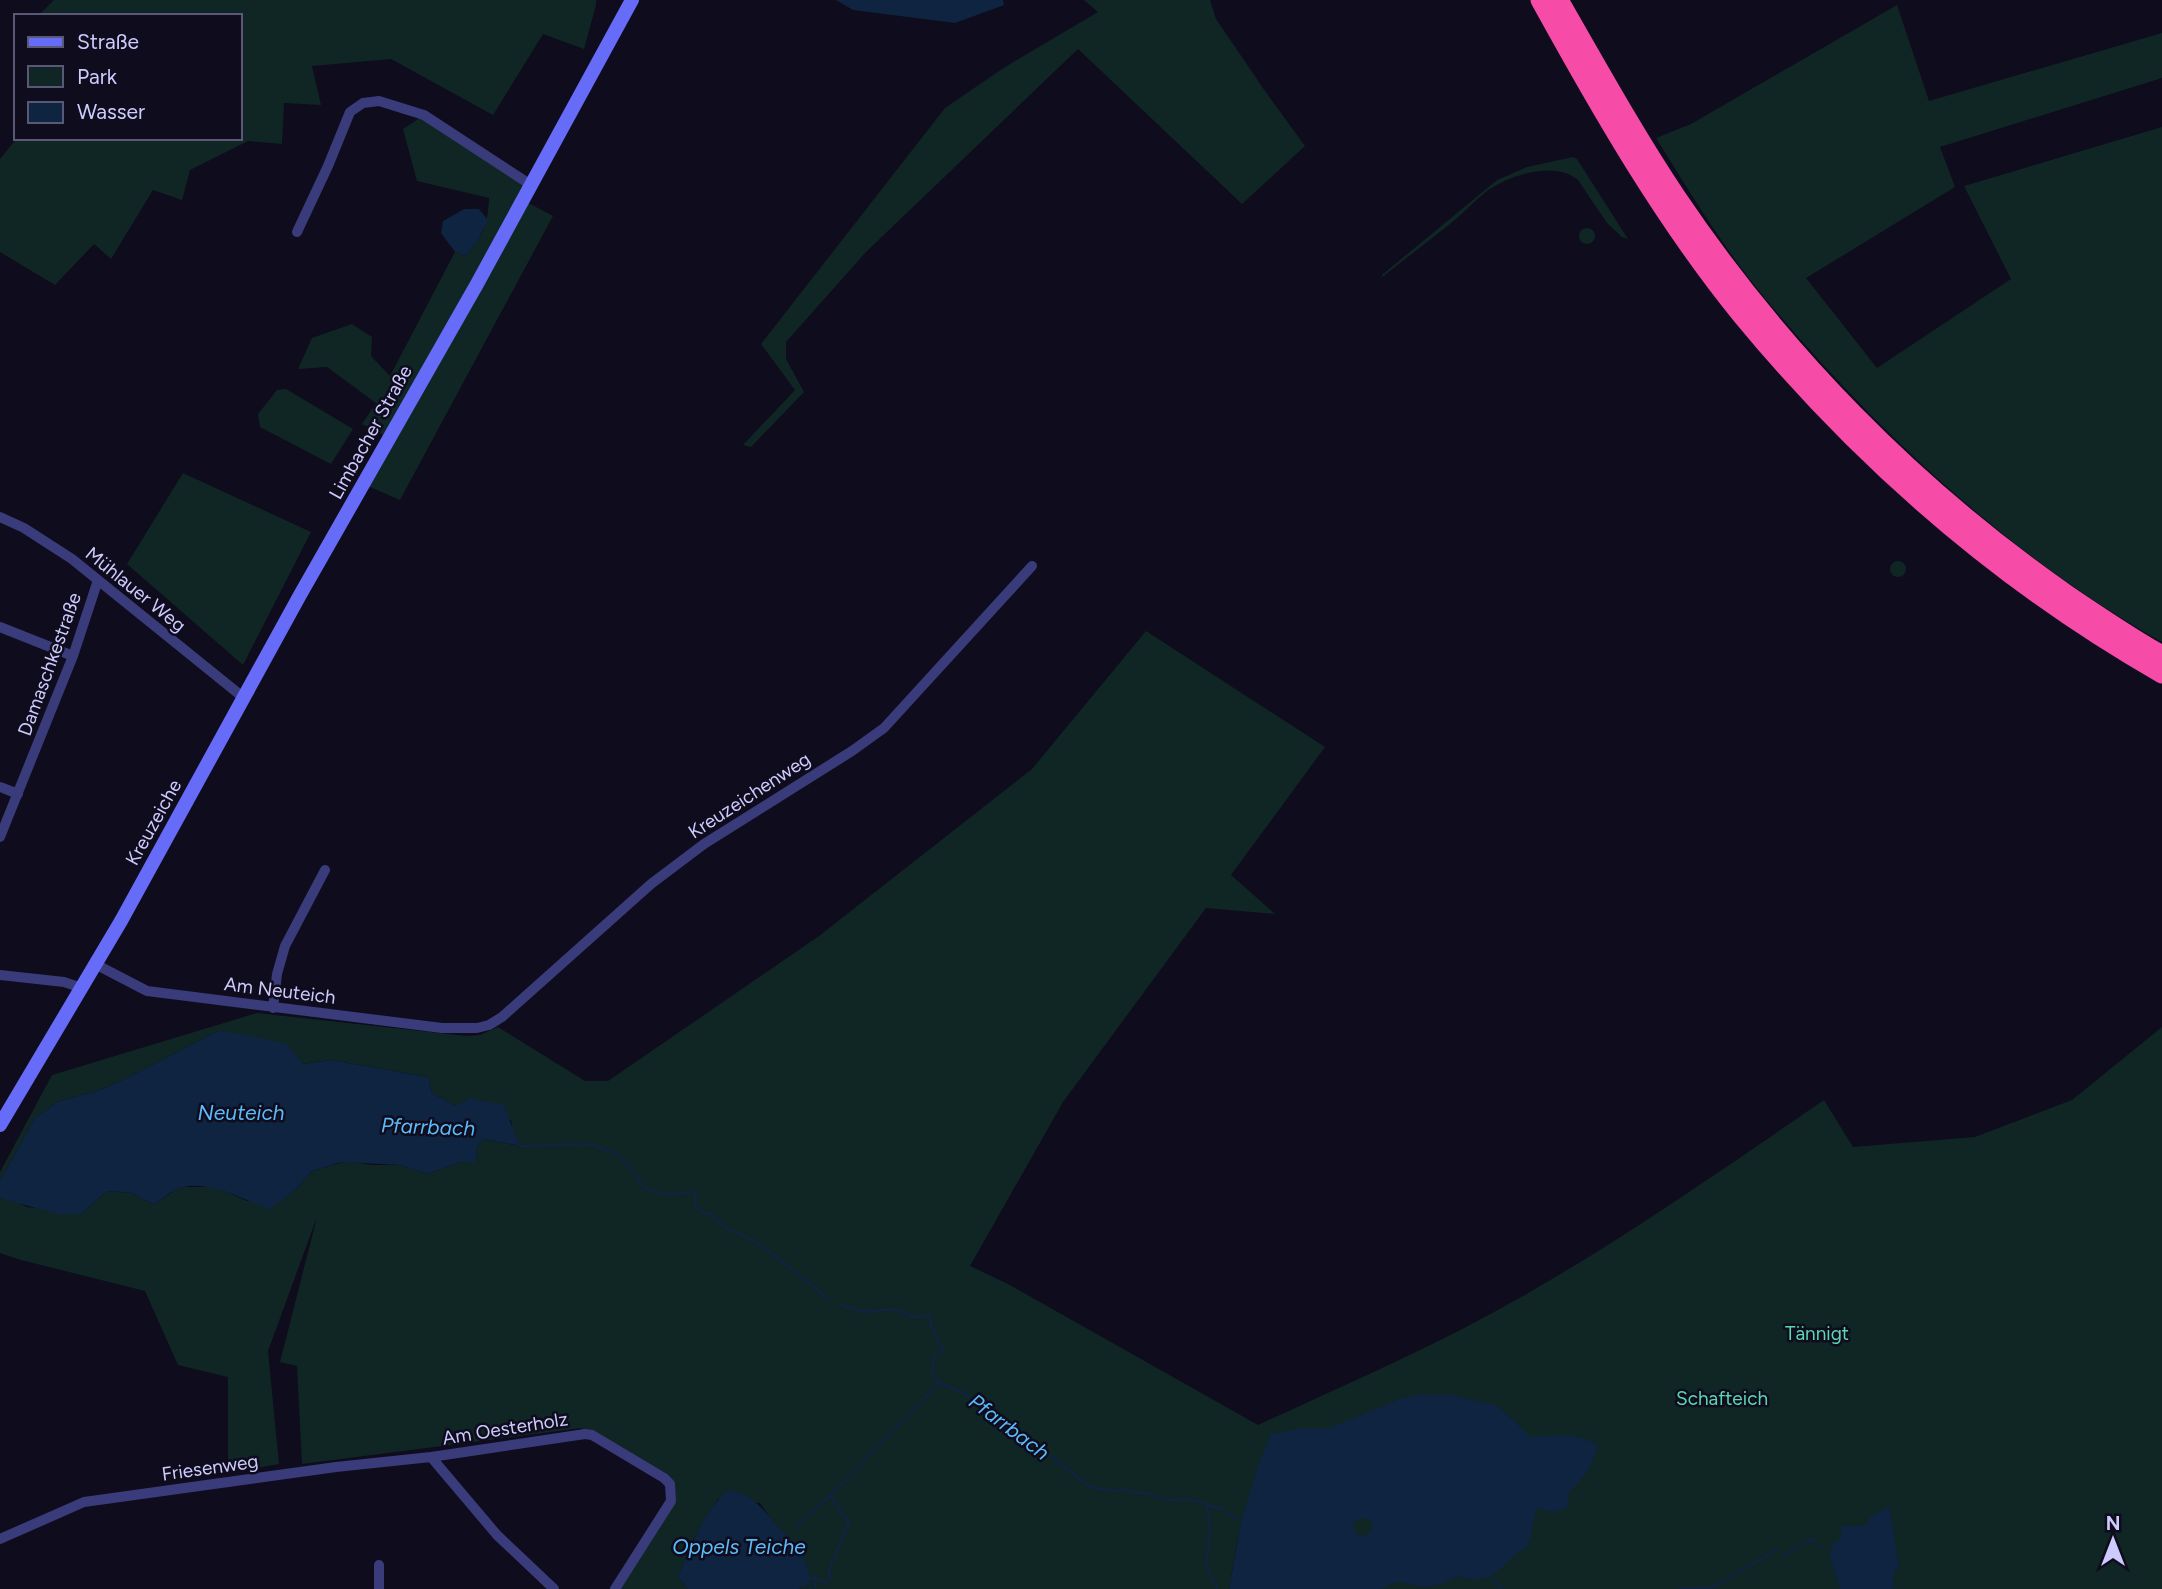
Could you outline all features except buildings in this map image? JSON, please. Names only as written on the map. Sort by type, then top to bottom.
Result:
[{"type":"highway","points":[[1540,0],[1583,77],[1664,208],[1742,315],[1800,381],[1857,442],[1971,544],[2082,625],[2162,674]]},
{"type":"highway","points":[[1559,0],[1634,131],[1677,196],[1756,304],[1817,376],[1872,434],[1984,532],[2058,588],[2162,655]]},
{"type":"main road","name":"Limbacher Straße","points":[[244,698],[632,0]]},
{"type":"main road","name":"Kreuzeiche","points":[[0,1125],[82,988],[244,698]]},
{"type":"street","points":[[297,232],[350,112],[363,103],[379,101],[424,115],[531,185]]},
{"type":"street","name":"Mühlauer Weg","points":[[0,517],[46,541],[98,579],[244,698]]},
{"type":"street","name":"Kreuzeichenweg","points":[[466,1028],[489,1026],[502,1017],[652,884],[704,844],[884,728],[1032,566]]},
{"type":"street","name":"Damaschkestraße","points":[[0,837],[73,656],[98,579]]},
{"type":"street","points":[[0,627],[73,656]]},
{"type":"street","points":[[0,787],[18,794]]},
{"type":"street","points":[[273,1008],[277,974],[285,946],[325,870]]},
{"type":"street","name":"Am Neuteich","points":[[95,964],[148,991],[442,1028],[466,1028]]},
{"type":"street","points":[[0,975],[64,982],[82,988]]},
{"type":"street","name":"Am Oesterholz","points":[[554,1589],[473,1509],[432,1457],[585,1434],[592,1435],[664,1478],[672,1492],[671,1501],[615,1589]]},
{"type":"street","name":"Friesenweg","points":[[0,1539],[84,1502],[336,1467],[432,1457]]},
{"type":"street","points":[[379,1565],[379,1589]]},
{"type":"green space","points":[[54,0],[596,0],[584,49],[543,34],[493,115],[391,59],[312,66],[321,105],[284,103],[282,144],[248,141],[190,170],[182,200],[153,190],[111,259],[94,244],[55,285],[0,252],[0,159],[15,140],[242,140],[242,14],[40,14]]},
{"type":"green space","points":[[1084,0],[1210,0],[1216,19],[1305,146],[1242,204],[1078,49],[866,252],[786,342],[786,359],[804,392],[751,447],[743,445],[795,390],[761,344],[945,108],[1005,67],[1098,12]]},
{"type":"green space","points":[[1897,5],[1929,101],[2162,33],[2162,78],[1940,147],[1955,187],[1806,278],[1877,368],[2011,279],[1964,186],[2162,127],[2162,642],[2105,608],[1997,529],[1945,485],[1848,392],[1746,274],[1656,138],[1691,124]]},
{"type":"green space","points":[[424,115],[531,185],[523,200],[553,216],[400,500],[363,484],[389,438],[362,424],[376,403],[327,367],[298,369],[312,338],[352,324],[372,337],[371,356],[390,376],[455,252],[465,256],[480,236],[486,223],[489,198],[417,181],[403,129]]},
{"type":"green space","points":[[1573,157],[1577,159],[1628,239],[1607,223],[1578,180],[1557,171],[1532,172],[1487,191],[1455,220],[1381,278],[1497,180],[1527,167]]},
{"type":"green space","points":[[1587,228],[1593,230],[1593,242],[1587,244],[1581,242],[1579,236],[1581,230]]},
{"type":"green space","points":[[286,389],[353,429],[331,464],[260,427],[258,414],[277,390]]},
{"type":"green space","points":[[183,473],[311,532],[243,665],[127,564]]},
{"type":"green space","points":[[1898,561],[1904,563],[1904,575],[1898,577],[1892,575],[1890,569],[1892,563]]},
{"type":"green space","name":"Tännigt","points":[[1146,631],[1325,747],[1231,875],[1275,914],[1206,908],[1063,1102],[970,1266],[1008,1284],[1258,1425],[1433,1344],[1502,1308],[1645,1221],[1824,1100],[1853,1147],[1975,1137],[2072,1100],[2162,1027],[2162,1589],[1235,1589],[1239,1531],[1229,1589],[799,1589],[806,1586],[787,1535],[776,1526],[760,1503],[718,1499],[691,1543],[678,1577],[688,1589],[615,1589],[671,1501],[670,1484],[581,1428],[302,1464],[297,1366],[280,1362],[317,1217],[268,1351],[279,1464],[228,1473],[228,1377],[178,1365],[145,1291],[0,1253],[0,1198],[13,1200],[27,1207],[81,1214],[107,1191],[133,1193],[155,1204],[184,1187],[215,1187],[247,1201],[283,1198],[296,1189],[312,1171],[347,1161],[372,1165],[400,1165],[427,1174],[461,1162],[476,1162],[477,1146],[484,1139],[520,1146],[513,1133],[511,1120],[456,1106],[432,1093],[428,1077],[331,1060],[302,1064],[218,1031],[102,1089],[57,1102],[35,1118],[0,1181],[0,1172],[52,1075],[257,1013],[466,1036],[480,1035],[498,1027],[585,1081],[608,1081],[819,936],[1032,769]]},
{"type":"water","points":[[836,0],[1003,0],[1004,5],[955,23],[853,10]]},
{"type":"water","points":[[464,209],[479,209],[488,220],[476,244],[465,256],[455,252],[441,233],[443,221]]},
{"type":"water","name":"Neuteich","points":[[218,1031],[287,1044],[303,1064],[331,1060],[428,1077],[432,1093],[456,1106],[471,1098],[504,1105],[521,1146],[484,1139],[477,1146],[476,1162],[461,1162],[427,1174],[400,1165],[342,1162],[312,1171],[296,1189],[270,1209],[222,1191],[197,1186],[174,1191],[155,1204],[133,1193],[107,1191],[81,1214],[57,1214],[0,1198],[0,1181],[35,1118],[57,1102],[102,1089]]},
{"type":"water","points":[[1418,1395],[1452,1395],[1498,1406],[1531,1437],[1573,1436],[1598,1445],[1587,1471],[1569,1492],[1567,1508],[1553,1512],[1537,1508],[1526,1546],[1501,1568],[1483,1579],[1457,1576],[1429,1586],[1399,1581],[1380,1589],[1229,1589],[1241,1521],[1271,1434],[1302,1428],[1330,1428],[1400,1399]],"holes":[[[1365,1518],[1370,1520],[1373,1526],[1369,1533],[1362,1537],[1357,1535],[1352,1524]]]},
{"type":"water","name":"Oppels Teiche","points":[[732,1490],[746,1495],[756,1503],[795,1545],[811,1579],[806,1586],[799,1589],[688,1589],[678,1577],[708,1514],[724,1494]]},
{"type":"water","points":[[1889,1506],[1899,1566],[1893,1575],[1895,1587],[1840,1589],[1830,1556],[1833,1543],[1841,1539],[1841,1526],[1866,1526],[1869,1518]]},
{"type":"waterway","name":"Pfarrbach","points":[[520,1146],[590,1144],[617,1154],[644,1188],[666,1194],[695,1192],[695,1206],[704,1213],[712,1214],[728,1229],[767,1250],[829,1300]]},
{"type":"waterway","name":"Pfarrbach","points":[[840,1305],[866,1312],[895,1309],[912,1317],[930,1316],[931,1327],[943,1351],[934,1356],[932,1372],[939,1383],[962,1392],[1028,1438],[1090,1487],[1116,1491],[1127,1489],[1168,1500],[1188,1499],[1221,1509],[1237,1519]]},
{"type":"waterway","points":[[796,1526],[830,1496],[939,1383]]},
{"type":"waterway","points":[[811,1579],[816,1578],[825,1583],[830,1578],[829,1570],[849,1522],[830,1496]]},
{"type":"waterway","points":[[1207,1506],[1210,1532],[1206,1565],[1217,1589]]},
{"type":"waterway","points":[[1784,1555],[1811,1539],[1821,1547]]},
{"type":"waterway","points":[[1680,1589],[1711,1588],[1778,1549]]},
{"type":"waterway","points":[[810,1589],[815,1586],[816,1578]]},
{"type":"waterway","points":[[1492,1578],[1502,1589]]},
{"type":"park label","name":"Schafteich","points":[[1722,1398]]}]
